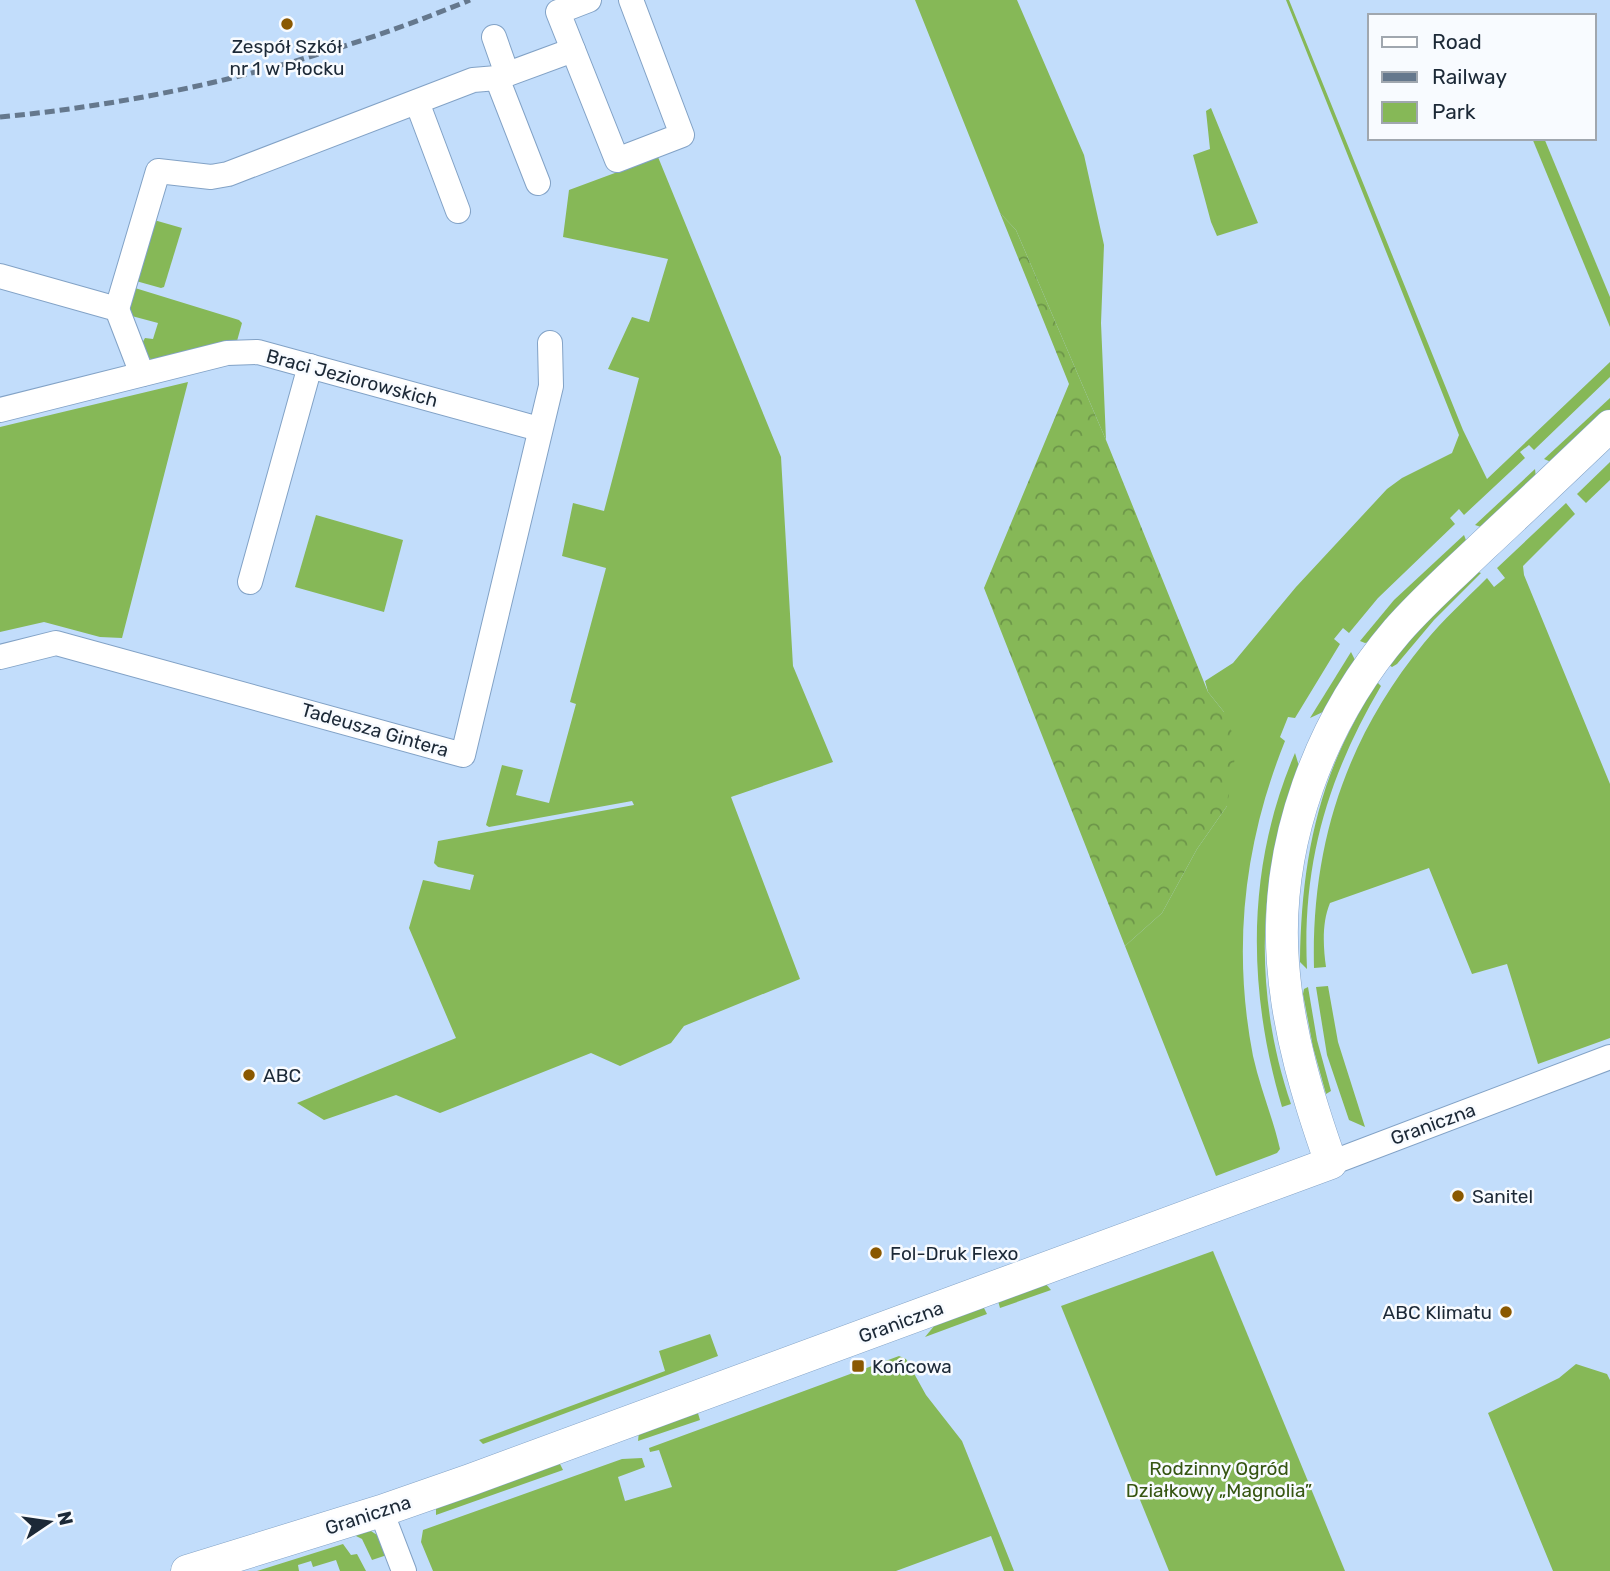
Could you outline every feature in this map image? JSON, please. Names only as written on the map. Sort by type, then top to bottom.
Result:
[{"type":"street","points":[[589,0],[558,12],[617,160],[682,135],[631,0]]},
{"type":"street","points":[[494,37],[502,76],[538,183]]},
{"type":"street","points":[[142,374],[117,309],[158,171],[211,177],[228,174],[473,80],[502,76],[573,50]]},
{"type":"street","points":[[417,102],[458,211]]},
{"type":"street","points":[[0,276],[117,309]]},
{"type":"street","name":"Tadeusza Gintera","points":[[0,657],[56,643],[463,755],[551,386],[550,343]]},
{"type":"street","name":"Braci Jeziorowskich","points":[[0,411],[227,353],[258,352],[539,429]]},
{"type":"street","points":[[250,582],[310,366]]},
{"type":"street","points":[[1331,1163],[1300,1064],[1287,999],[1283,960],[1286,883],[1292,841],[1320,752],[1358,684],[1397,631],[1610,426]]},
{"type":"street","name":"Graniczna","points":[[187,1571],[381,1511],[971,1297],[1610,1058]]},
{"type":"street","points":[[381,1511],[404,1571]]},
{"type":"green space","points":[[915,0],[1017,0],[1084,155],[1104,245],[1101,323],[1106,440],[1016,230],[1000,213]]},
{"type":"green space","points":[[1286,0],[1289,0],[1463,430],[1487,479],[1610,362],[1610,377],[1534,450],[1529,445],[1520,452],[1525,458],[1464,515],[1459,509],[1450,518],[1455,524],[1378,598],[1349,633],[1343,628],[1334,639],[1340,644],[1295,718],[1288,717],[1280,737],[1285,741],[1271,779],[1251,857],[1243,936],[1243,976],[1253,1056],[1280,1149],[1277,1153],[1216,1176],[1125,946],[1162,913],[1197,849],[1227,806],[1224,712],[1208,692],[1205,681],[1233,663],[1296,587],[1387,489],[1402,478],[1452,453],[1459,435]]},
{"type":"green space","points":[[1211,108],[1258,223],[1217,236],[1193,155],[1210,149],[1206,111]]},
{"type":"green space","points":[[1533,140],[1545,140],[1610,297],[1610,327]]},
{"type":"green space","points":[[658,157],[781,457],[793,666],[833,762],[731,797],[800,979],[684,1026],[671,1043],[620,1066],[591,1053],[440,1113],[396,1095],[324,1120],[297,1103],[456,1038],[409,928],[423,880],[470,890],[474,875],[438,867],[434,863],[438,841],[634,805],[632,801],[489,827],[486,825],[502,765],[523,770],[516,795],[549,803],[576,704],[570,702],[606,568],[562,556],[573,503],[604,511],[639,378],[608,369],[632,317],[649,322],[668,259],[563,237],[569,190]]},
{"type":"green space","points":[[1000,213],[1016,230],[1106,440],[1208,692],[1224,712],[1237,745],[1227,806],[1197,849],[1162,913],[1125,946],[984,588],[1069,384]]},
{"type":"green space","points":[[154,220],[182,228],[164,287],[161,288],[136,281]]},
{"type":"green space","points":[[135,288],[239,320],[242,323],[237,341],[154,360],[148,358],[141,345],[145,338],[153,339],[158,323],[128,315]]},
{"type":"green space","points":[[188,382],[122,638],[100,637],[44,622],[0,632],[0,427]]},
{"type":"green space","points":[[1610,398],[1610,410],[1560,457],[1551,462],[1544,459]]},
{"type":"green space","points":[[1610,462],[1610,480],[1586,503],[1577,494]]},
{"type":"green space","points":[[1535,469],[1536,478],[1484,528],[1475,525]]},
{"type":"green space","points":[[1566,503],[1575,514],[1523,566],[1524,575],[1610,784],[1610,1038],[1538,1064],[1507,964],[1472,974],[1429,868],[1330,903],[1324,934],[1326,967],[1314,968],[1315,923],[1327,836],[1354,755],[1373,717],[1431,634],[1487,578],[1494,587],[1505,578],[1497,568]]},
{"type":"green space","points":[[316,515],[403,540],[384,612],[295,587]]},
{"type":"green space","points":[[1464,535],[1467,543],[1369,642],[1360,641],[1394,600]]},
{"type":"green space","points":[[1476,571],[1481,573],[1434,620],[1397,664],[1392,667],[1389,665],[1423,625]]},
{"type":"green space","points":[[1351,652],[1355,660],[1325,711],[1310,718]]},
{"type":"green space","points":[[1378,683],[1381,686],[1346,753],[1322,822],[1309,893],[1307,969],[1300,962],[1301,933],[1306,877],[1316,822],[1323,795],[1344,742],[1374,685]]},
{"type":"green space","points":[[1295,753],[1299,766],[1275,849],[1266,913],[1269,1010],[1274,1042],[1291,1104],[1282,1107],[1262,1018],[1257,928],[1267,840]]},
{"type":"green space","points":[[1328,986],[1338,1042],[1365,1127],[1349,1120],[1327,1055],[1316,987]]},
{"type":"green space","points":[[1308,987],[1317,1040],[1331,1091],[1326,1094],[1313,1047],[1303,994]]},
{"type":"green space","name":"Rodzinny Ogród Działkowy „Magnolia”","points":[[1213,1251],[1345,1571],[1169,1571],[1061,1306]]},
{"type":"green space","points":[[1045,1283],[1051,1290],[1000,1308],[998,1301]]},
{"type":"green space","points":[[981,1307],[987,1314],[925,1337],[935,1325]]},
{"type":"green space","points":[[710,1334],[718,1356],[483,1444],[479,1440],[665,1371],[659,1351]]},
{"type":"green space","points":[[899,1356],[906,1359],[926,1395],[962,1441],[1014,1571],[1004,1571],[991,1536],[896,1571],[433,1571],[421,1542],[423,1530],[622,1459],[642,1458],[645,1467],[618,1477],[625,1501],[672,1487],[659,1450],[650,1452],[649,1448]]},
{"type":"green space","points":[[1576,1364],[1607,1374],[1610,1380],[1610,1571],[1553,1571],[1488,1413],[1559,1378]]},
{"type":"green space","points":[[697,1410],[700,1420],[638,1441],[639,1432]]},
{"type":"green space","points":[[559,1462],[563,1470],[436,1515],[436,1507]]},
{"type":"green space","points":[[371,1531],[380,1537],[387,1555],[372,1560],[362,1539],[354,1535]]},
{"type":"green space","points":[[343,1544],[351,1555],[357,1554],[366,1571],[340,1571],[336,1560],[313,1567],[311,1561],[298,1565],[299,1571],[257,1571]]},
{"type":"railway","points":[[0,117],[120,101],[239,76],[356,42],[470,0]]},
{"type":"place","name":"Zespół Szkół nr 1 w Płocku","points":[[287,24]]},
{"type":"place","name":"ABC","points":[[249,1075]]},
{"type":"place","name":"Sanitel","points":[[1458,1196]]},
{"type":"place","name":"Fol-Druk Flexo","points":[[876,1253]]},
{"type":"place","name":"ABC Klimatu","points":[[1506,1312]]},
{"type":"place","name":"Końcowa","points":[[858,1366]]}]
